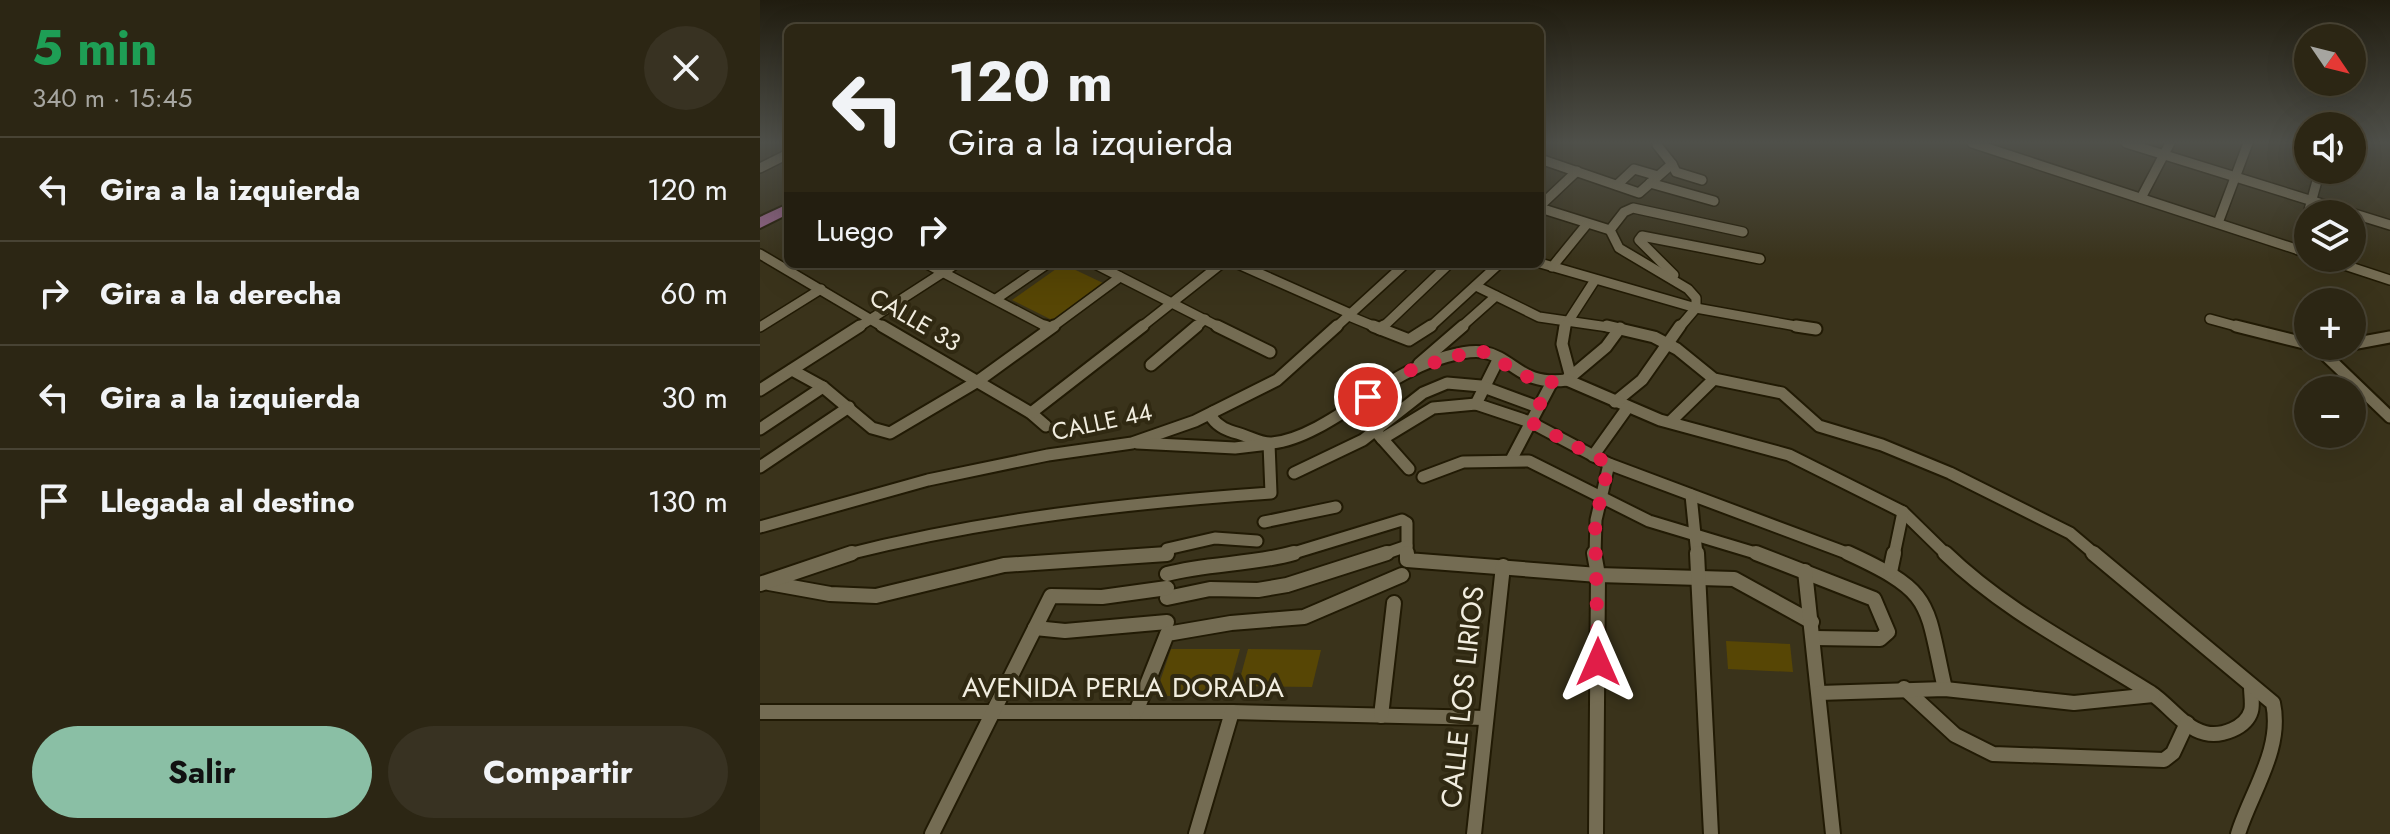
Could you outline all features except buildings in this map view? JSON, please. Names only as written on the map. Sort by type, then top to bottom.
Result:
[{"type":"main road","points":[[760,211],[784,198]]},
{"type":"main road","points":[[760,223],[784,210]]},
{"type":"street","points":[[1544,203],[1566,182]]},
{"type":"street","points":[[1608,182],[1639,193],[1651,182]]},
{"type":"street","points":[[1617,185],[1620,182]]},
{"type":"street","points":[[1662,182],[1714,201]]},
{"type":"street","points":[[2091,182],[2294,248]]},
{"type":"street","points":[[2141,198],[2149,182]]},
{"type":"street","points":[[2218,223],[2233,182]]},
{"type":"street","points":[[2243,182],[2301,200]]},
{"type":"street","points":[[1544,208],[1610,230],[1619,248],[1688,289]]},
{"type":"street","points":[[1610,230],[1624,212],[1633,208],[1743,232]]},
{"type":"street","points":[[2366,220],[2390,228]]},
{"type":"street","points":[[2366,222],[2390,228]]},
{"type":"street","points":[[1552,267],[1587,224]]},
{"type":"street","points":[[1593,456],[1622,405],[1659,360],[1665,343],[1696,308],[1696,298],[1639,240],[1642,236],[1760,259]]},
{"type":"street","name":"CALLE 33","points":[[760,254],[784,267]]},
{"type":"street","points":[[775,262],[784,257]]},
{"type":"street","points":[[1544,264],[1696,308],[1816,329]]},
{"type":"street","name":"CALLE 33","points":[[785,268],[1031,413],[1046,426]]},
{"type":"street","points":[[935,268],[1050,328]]},
{"type":"street","points":[[760,390],[950,268]]},
{"type":"street","points":[[996,299],[1041,268]]},
{"type":"street","points":[[1103,268],[1270,352]]},
{"type":"street","points":[[1031,413],[1216,268]]},
{"type":"street","points":[[1247,268],[1409,340],[1495,268]]},
{"type":"street","name":"CALLE 44","points":[[760,527],[928,480],[1048,455],[1132,443],[1213,412],[1277,380],[1401,268]]},
{"type":"street","points":[[1380,329],[1445,268]]},
{"type":"street","points":[[2366,272],[2390,280]]},
{"type":"street","points":[[792,370],[823,387],[872,428],[890,433],[978,381],[1120,277]]},
{"type":"street","points":[[1567,380],[1570,374],[1560,348],[1563,323],[1595,280]]},
{"type":"street","points":[[1476,286],[1539,317],[1563,323],[1601,324],[1665,343],[1714,379],[1782,393],[1819,426],[1882,445],[1950,473],[2070,533],[2098,553],[2273,703],[2278,716],[2278,732],[2243,811],[2238,834]]},
{"type":"street","points":[[760,327],[821,289]]},
{"type":"street","points":[[1132,443],[1235,448],[1269,444],[1307,432],[1413,369],[1496,296]]},
{"type":"street","points":[[1151,365],[1205,319]]},
{"type":"street","points":[[2210,319],[2294,340]]},
{"type":"street","points":[[1567,380],[1606,347],[1620,328]]},
{"type":"street","points":[[2366,341],[2390,337]]},
{"type":"street","points":[[1413,369],[1470,352],[1485,352],[1524,376],[1552,382],[1567,380],[1670,422],[1789,455],[1903,512],[1977,584],[2040,628],[2154,695],[2204,733],[2220,734],[2241,726],[2251,712],[2251,687]]},
{"type":"street","points":[[1476,404],[1498,360]]},
{"type":"street","points":[[2331,360],[2388,412]]},
{"type":"street","points":[[1670,422],[1714,379]]},
{"type":"street","points":[[1379,435],[1403,406],[1428,389],[1460,382],[1484,387],[1538,407]]},
{"type":"street","points":[[1511,460],[1552,382]]},
{"type":"street","points":[[760,429],[823,387]]},
{"type":"street","points":[[1294,473],[1433,408],[1476,404],[1530,422],[1609,464],[1823,541],[1890,572],[1914,589],[1926,606],[1945,689]]},
{"type":"street","points":[[760,467],[849,407]]},
{"type":"street","points":[[1213,412],[1212,418],[1218,426],[1269,444]]},
{"type":"street","points":[[1379,435],[1409,469]]},
{"type":"street","points":[[764,584],[863,551],[1079,507],[1271,493],[1269,444]]},
{"type":"street","points":[[1423,477],[1463,462],[1511,460],[1547,468],[1600,499],[1697,537],[1805,571],[1874,599],[1888,632],[1880,639],[1814,638]]},
{"type":"street","points":[[1596,834],[1598,575],[1595,522],[1609,464]]},
{"type":"street","points":[[1691,495],[1700,578],[1711,834]]},
{"type":"street","points":[[1264,522],[1336,507]]},
{"type":"street","points":[[1890,572],[1903,512]]},
{"type":"street","points":[[1167,587],[1207,564],[1266,561],[1402,520],[1407,523],[1407,560],[1598,575],[1734,579],[1756,585],[1791,614],[1812,622]]},
{"type":"street","points":[[764,584],[827,593],[889,594],[948,577],[1021,563],[1087,563],[1167,552],[1215,538],[1257,541]]},
{"type":"street","points":[[932,834],[1051,596],[1102,597],[1167,587],[1258,590],[1287,585],[1407,546]]},
{"type":"street","name":"CALLE LOS LIRIOS","points":[[1474,834],[1503,566]]},
{"type":"street","points":[[1805,571],[1833,834]]},
{"type":"street","points":[[1136,712],[1167,634],[1231,623],[1304,617],[1402,575]]},
{"type":"street","points":[[1381,716],[1394,603]]},
{"type":"street","points":[[1035,628],[1065,631],[1167,622]]},
{"type":"street","points":[[1904,688],[1955,735],[1993,754],[2164,760],[2173,753],[2187,723]]},
{"type":"street","points":[[1819,693],[1945,689],[2074,703],[2154,695]]},
{"type":"street","name":"AVENIDA PERLA DORADA","points":[[760,712],[1232,712],[1486,718]]},
{"type":"street","points":[[1196,834],[1232,712]]},
{"type":"shaded area","points":[[1057,268],[1071,268],[1103,283],[1052,320],[1012,300]]},
{"type":"shaded area","points":[[1726,641],[1790,644],[1793,672],[1728,669]]},
{"type":"shaded area","points":[[1171,649],[1240,649],[1227,696],[1155,696]]},
{"type":"shaded area","points":[[1248,649],[1321,650],[1312,687],[1238,686]]},
{"type":"route","points":[[1368,397],[1413,369],[1470,352],[1485,352],[1524,376],[1552,382],[1530,422],[1609,464],[1595,522],[1598,662]]}]
